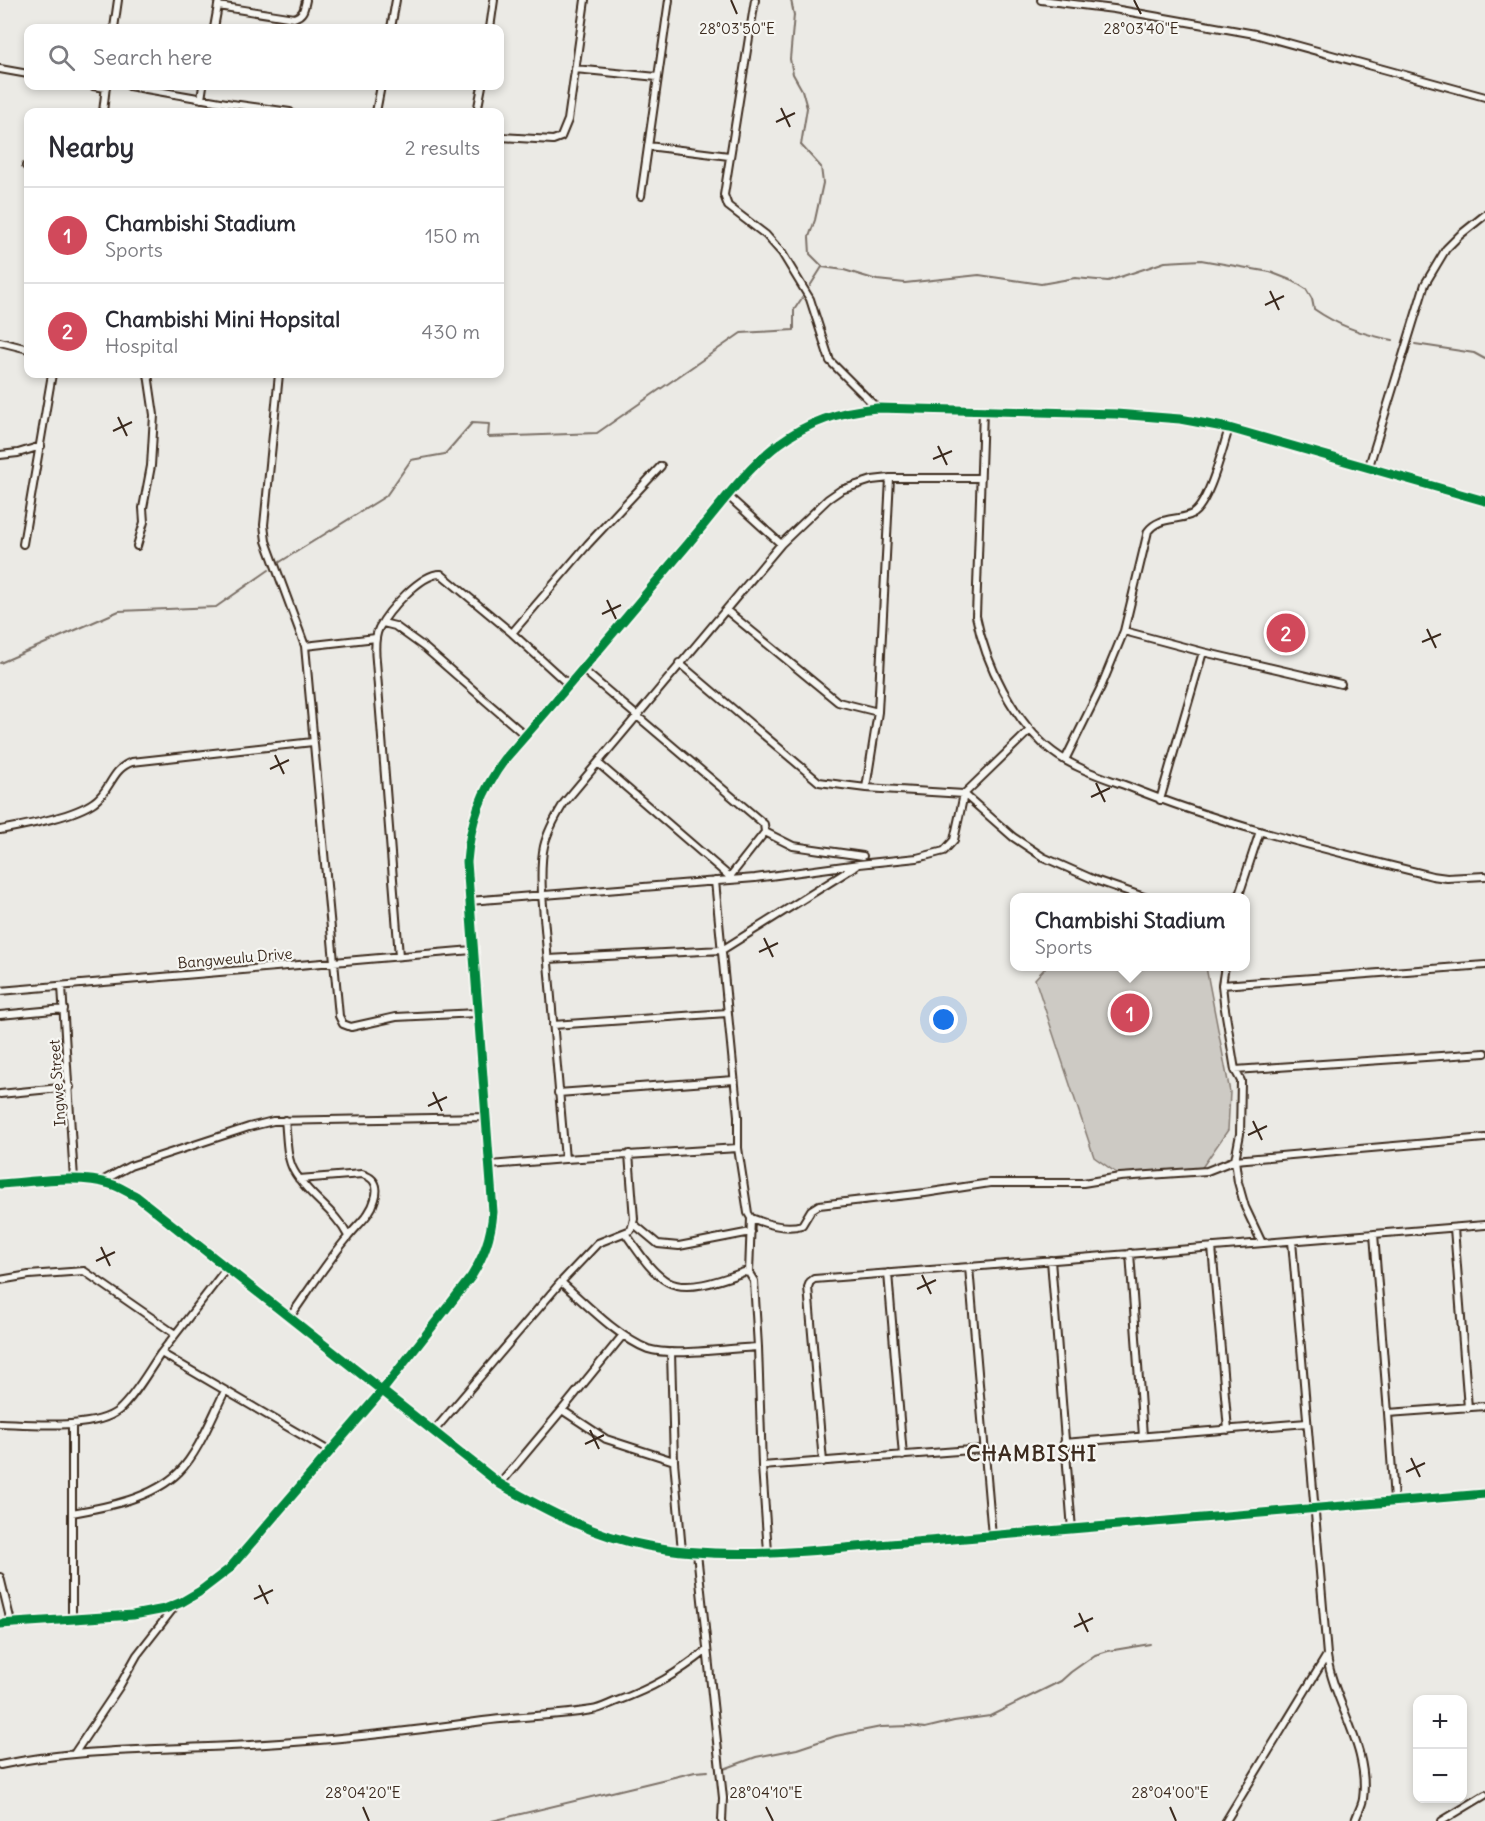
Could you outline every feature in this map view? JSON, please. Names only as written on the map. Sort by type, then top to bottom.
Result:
[{"type":"street","points":[[115,24],[118,0]]},
{"type":"street","points":[[215,24],[218,3],[294,18],[300,16],[304,11],[306,0]]},
{"type":"street","points":[[392,24],[396,0]]},
{"type":"street","points":[[491,24],[494,0]]},
{"type":"street","points":[[504,138],[553,140],[561,137],[568,120],[585,0]]},
{"type":"street","points":[[641,196],[669,0]]},
{"type":"street","points":[[755,0],[724,195],[728,206],[766,235],[782,253],[810,299],[830,361],[877,408]]},
{"type":"street","points":[[1041,0],[1114,9],[1255,34],[1485,97]]},
{"type":"street","points":[[0,69],[24,73]]},
{"type":"street","points":[[575,69],[657,77]]},
{"type":"street","points":[[103,108],[106,90]]},
{"type":"street","points":[[151,90],[261,108]]},
{"type":"street","points":[[201,99],[202,90]]},
{"type":"street","points":[[377,108],[380,90]]},
{"type":"street","points":[[478,108],[481,90]]},
{"type":"street","points":[[232,104],[232,108]]},
{"type":"street","points":[[648,146],[729,156]]},
{"type":"street","points":[[1369,466],[1425,284],[1446,249],[1485,214]]},
{"type":"street","points":[[0,342],[24,348]]},
{"type":"street","points":[[23,544],[51,378]]},
{"type":"street","points":[[137,546],[144,522],[143,508],[152,466],[154,415],[149,378]]},
{"type":"street","points":[[279,378],[264,525],[266,541],[305,646],[339,1016],[344,1024],[351,1027],[396,1017],[477,1013]]},
{"type":"street","points":[[0,1624],[133,1614],[165,1609],[199,1592],[229,1569],[382,1391],[456,1298],[481,1261],[492,1229],[493,1212],[467,862],[477,807],[494,775],[728,496],[767,453],[801,430],[833,416],[850,411],[877,408],[1151,416],[1229,428],[1369,466],[1485,501]]},
{"type":"street","points":[[983,410],[975,601],[979,630],[998,680],[1030,730],[1045,746],[1065,760],[1160,800],[1260,831],[1432,876],[1447,878],[1485,876]]},
{"type":"street","points":[[1065,760],[1101,687],[1124,631],[1148,531],[1153,524],[1198,511],[1210,486],[1229,428]]},
{"type":"street","points":[[0,455],[18,453],[41,446]]},
{"type":"street","points":[[512,633],[588,544],[661,466]]},
{"type":"street","points":[[565,1159],[542,894],[541,856],[548,831],[564,803],[781,544],[821,505],[841,490],[864,482],[890,478],[980,478]]},
{"type":"street","points":[[866,788],[878,712],[890,478]]},
{"type":"street","points":[[728,496],[781,544]]},
{"type":"street","points":[[399,956],[376,661],[376,638],[379,628],[404,596],[430,576],[441,574],[512,633],[569,685]]},
{"type":"street","points":[[726,610],[837,702],[878,712]]},
{"type":"street","points":[[383,623],[394,626],[424,647],[526,736]]},
{"type":"street","points":[[1124,631],[1341,684]]},
{"type":"street","points":[[305,646],[376,638]]},
{"type":"street","points":[[1160,800],[1203,652]]},
{"type":"street","points":[[680,663],[819,782],[866,788],[964,794],[1013,837],[1043,857],[1095,880],[1135,893]]},
{"type":"street","points":[[582,669],[764,824],[765,832],[729,878]]},
{"type":"street","points":[[469,901],[715,881],[917,858],[944,851],[954,840],[964,794],[1030,730]]},
{"type":"street","points":[[0,830],[47,820],[91,804],[101,796],[115,772],[121,766],[132,762],[313,742]]},
{"type":"street","points":[[597,763],[729,878]]},
{"type":"street","points":[[1239,893],[1260,831]]},
{"type":"street","points":[[765,832],[793,846],[863,856]]},
{"type":"street","points":[[548,959],[722,950],[859,864]]},
{"type":"street","points":[[715,881],[734,1080],[738,1148],[748,1213],[751,1218],[750,1273],[753,1281],[758,1347],[762,1466],[768,1552]]},
{"type":"street","name":"Bangweulu Drive","points":[[0,991],[472,951]]},
{"type":"street","points":[[1222,985],[1485,965]]},
{"type":"street","points":[[1224,971],[1222,985],[1235,1070],[1241,1082],[1240,1134],[1235,1160],[1240,1194],[1262,1243]]},
{"type":"street","name":"Ingwe Street","points":[[62,986],[74,1179]]},
{"type":"street","points":[[0,1015],[64,1009]]},
{"type":"street","points":[[553,1025],[727,1012]]},
{"type":"street","points":[[1235,1070],[1485,1053]]},
{"type":"street","points":[[558,1093],[734,1080]]},
{"type":"street","points":[[0,1094],[70,1087]]},
{"type":"street","points":[[102,1181],[130,1166],[249,1127],[285,1120],[486,1117]]},
{"type":"street","points":[[285,1120],[291,1162],[299,1179],[340,1221],[348,1236]]},
{"type":"street","points":[[751,1218],[784,1227],[794,1227],[801,1225],[811,1210],[819,1205],[926,1193],[975,1184],[1083,1183],[1120,1177],[1207,1171],[1235,1160],[1485,1138]]},
{"type":"street","points":[[490,1165],[738,1148]]},
{"type":"street","points":[[433,1432],[561,1282],[598,1243],[631,1230],[634,1224],[629,1154]]},
{"type":"street","points":[[290,1317],[348,1236],[373,1207],[377,1187],[375,1181],[362,1174],[299,1179]]},
{"type":"street","points":[[0,1184],[74,1179],[113,1184],[136,1197],[500,1484],[550,1513],[578,1526],[646,1546],[697,1553],[768,1552],[1072,1530],[1485,1494]]},
{"type":"street","points":[[634,1224],[658,1244],[679,1246],[751,1232]]},
{"type":"street","points":[[823,1462],[808,1287],[813,1279],[1485,1226]]},
{"type":"street","points":[[1455,1228],[1468,1408]]},
{"type":"street","points":[[625,1233],[651,1268],[670,1284],[706,1284],[744,1272],[750,1273]]},
{"type":"street","points":[[1374,1234],[1394,1501]]},
{"type":"street","points":[[1292,1241],[1329,1673],[1358,1745],[1363,1776],[1363,1800],[1355,1821]]},
{"type":"street","points":[[1212,1247],[1228,1430]]},
{"type":"street","points":[[1130,1253],[1143,1436]]},
{"type":"street","points":[[1051,1260],[1072,1530]]},
{"type":"street","points":[[969,1267],[992,1536]]},
{"type":"street","points":[[0,1423],[72,1425],[110,1416],[119,1410],[226,1269]]},
{"type":"street","points":[[0,1280],[84,1271],[175,1334]]},
{"type":"street","points":[[888,1274],[903,1456]]},
{"type":"street","points":[[561,1282],[623,1335],[649,1349],[671,1352],[758,1347]]},
{"type":"street","points":[[500,1484],[623,1335]]},
{"type":"street","points":[[671,1352],[674,1461],[682,1551]]},
{"type":"street","points":[[161,1353],[329,1451]]},
{"type":"street","points":[[72,1513],[115,1506],[159,1486],[179,1472],[192,1455],[225,1391]]},
{"type":"street","points":[[1388,1413],[1485,1407]]},
{"type":"street","points":[[562,1410],[606,1439],[674,1461]]},
{"type":"street","points":[[1064,1443],[1307,1423]]},
{"type":"street","points":[[72,1425],[72,1618]]},
{"type":"street","points":[[762,1466],[984,1449]]},
{"type":"street","points":[[697,1553],[723,1798],[722,1821]]},
{"type":"street","points":[[0,1577],[12,1623]]},
{"type":"street","points":[[74,1754],[119,1687],[137,1655],[176,1605]]},
{"type":"street","points":[[0,1765],[74,1754],[151,1748],[322,1741],[496,1719],[594,1710],[637,1694],[677,1673],[707,1650]]},
{"type":"street","points":[[1226,1821],[1327,1655]]},
{"type":"street","points":[[1442,1821],[1485,1796]]},
{"type":"shaded area","points":[[1042,971],[1207,971],[1230,1092],[1228,1130],[1201,1169],[1118,1174],[1094,1157],[1035,979]]},
{"type":"waterway","points":[[791,0],[794,15],[790,59],[793,74],[802,90],[807,108],[801,145],[821,167],[823,183],[809,237],[810,254],[822,266]]},
{"type":"waterway","points":[[810,286],[822,267],[844,270],[877,280],[905,283],[979,275],[1041,284],[1075,278],[1108,281],[1165,262],[1201,260],[1270,272],[1293,281],[1306,289],[1312,299],[1314,309],[1323,315],[1352,329],[1393,340]]},
{"type":"waterway","points":[[280,562],[386,496],[411,460],[445,454],[472,423],[489,424],[488,437],[597,433],[741,333],[794,330],[794,310],[802,298]]},
{"type":"waterway","points":[[1415,344],[1474,353],[1485,359]]},
{"type":"waterway","points":[[0,663],[119,611],[216,607],[269,570]]},
{"type":"waterway","points":[[724,1769],[756,1757],[881,1727],[925,1728],[990,1716],[1061,1681],[1095,1655],[1150,1644]]},
{"type":"waterway","points":[[492,1821],[695,1772],[708,1771]]},
{"type":"cycle path","points":[[0,1624],[133,1615],[165,1609],[199,1592],[229,1569],[382,1391],[471,1277],[486,1246],[493,1212],[467,862],[478,808],[489,783],[505,759],[732,491],[756,464],[780,443],[814,423],[851,412],[877,408],[1116,414],[1180,419],[1229,428],[1485,501]]},
{"type":"cycle path","points":[[0,1184],[56,1180],[98,1181],[136,1196],[500,1484],[571,1521],[628,1542],[682,1551],[788,1552],[1485,1494]]},
{"type":"place","name":"Chambishi Mini Hopsital","points":[[1286,633]]},
{"type":"place","name":"Chambishi Stadium","points":[[1130,1013]]},
{"type":"district","name":"CHAMBISHI","points":[[1032,1453]]}]
